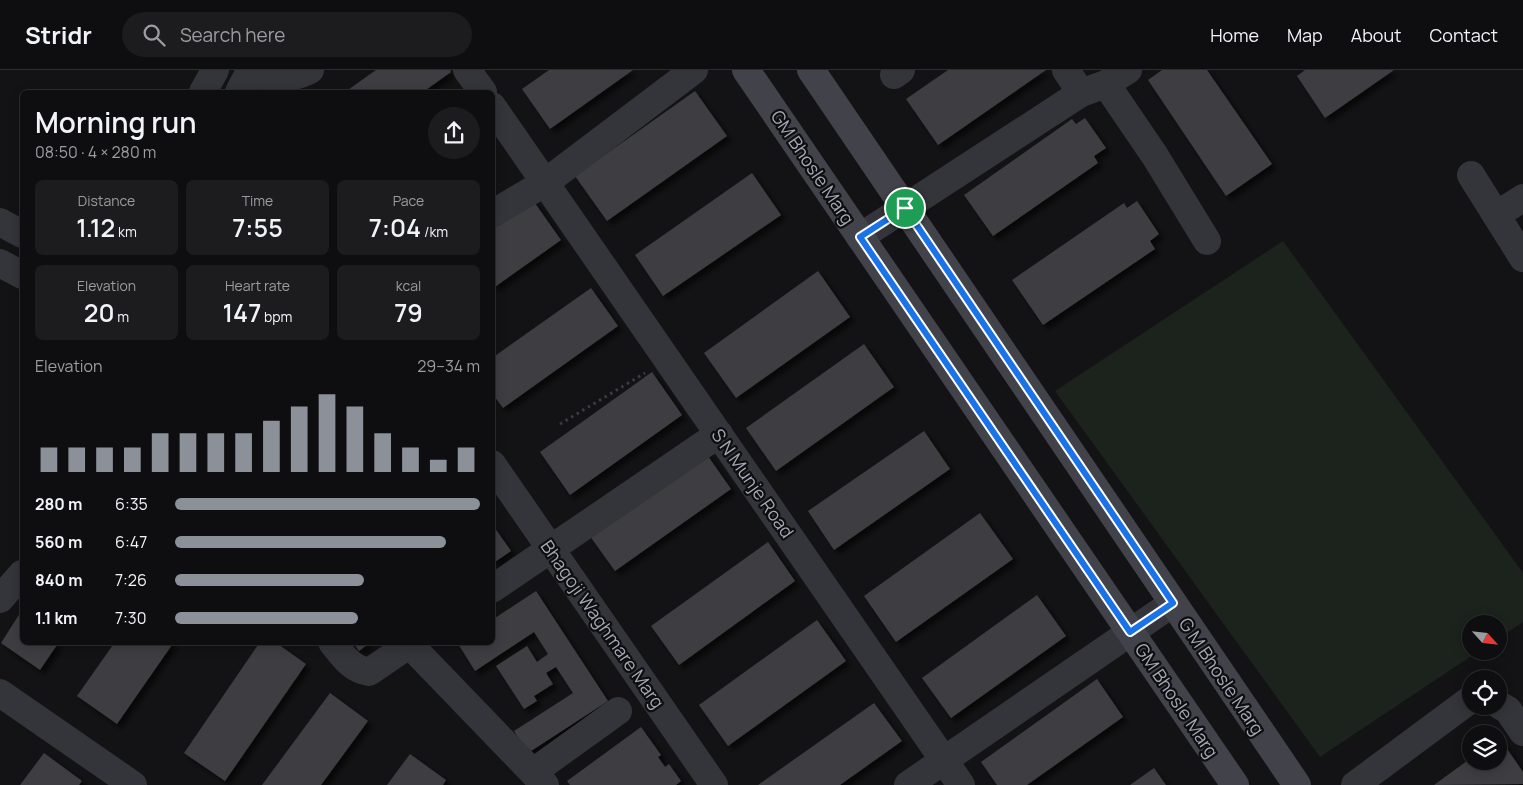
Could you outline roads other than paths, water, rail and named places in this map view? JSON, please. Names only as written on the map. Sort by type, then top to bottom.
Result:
[{"type":"main road","name":"GM Bhosle Marg","points":[[746,70],[1235,785]]},
{"type":"main road","name":"G M Bhosle Marg","points":[[811,70],[1296,785]]},
{"type":"street","points":[[203,90],[215,70]]},
{"type":"street","points":[[254,81],[297,76],[310,70]]},
{"type":"street","points":[[467,70],[482,90]]},
{"type":"street","points":[[495,212],[546,182],[694,70]]},
{"type":"street","points":[[1066,70],[1081,93]]},
{"type":"street","points":[[860,237],[1081,93],[1117,77],[1155,156],[1207,241]]},
{"type":"street","name":"S N Munje Road","points":[[495,110],[961,785]]},
{"type":"street","points":[[1471,175],[1523,258]]},
{"type":"street","points":[[1496,215],[1523,198]]},
{"type":"street","points":[[0,222],[20,233]]},
{"type":"street","points":[[0,262],[20,274]]},
{"type":"street","points":[[495,587],[719,434]]},
{"type":"street","name":"Bhagoji Waghmare Marg","points":[[495,468],[714,785]]},
{"type":"street","points":[[0,599],[20,576]]},
{"type":"street","points":[[908,785],[1173,603]]},
{"type":"street","points":[[334,645],[349,664],[358,670],[369,672],[410,645]]},
{"type":"street","points":[[413,645],[539,778],[618,711]]},
{"type":"street","points":[[0,693],[133,785]]},
{"type":"street","points":[[1355,785],[1462,706]]},
{"type":"street","points":[[1507,709],[1523,732]]}]
